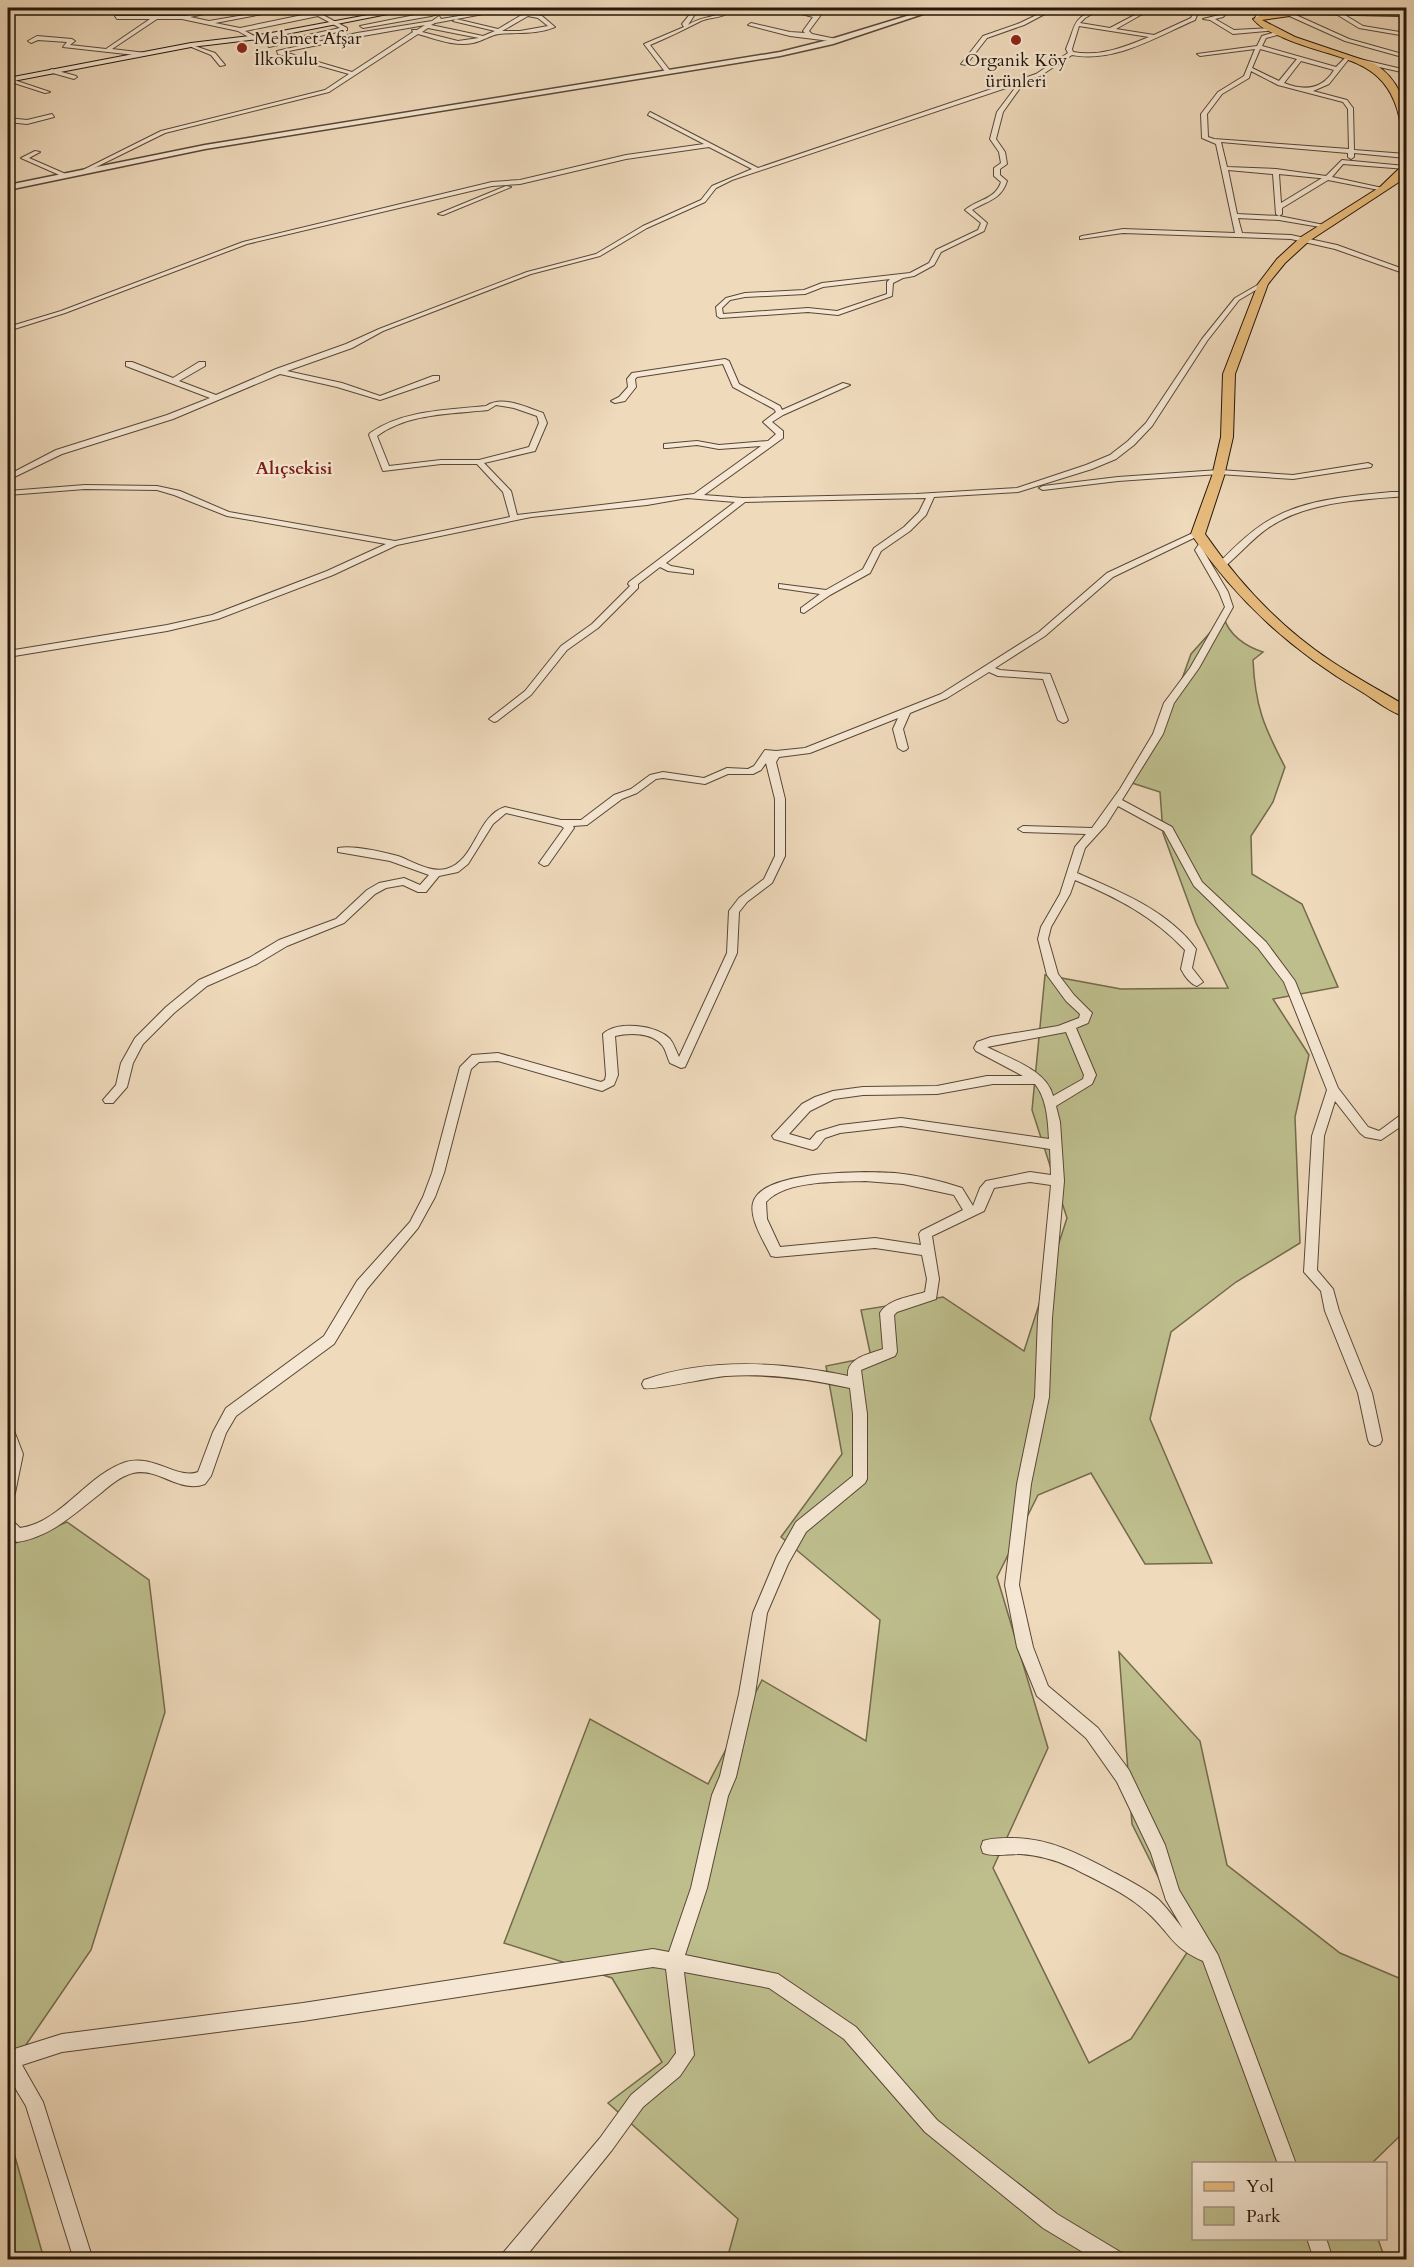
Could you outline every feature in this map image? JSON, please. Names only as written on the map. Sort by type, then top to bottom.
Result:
[{"type":"main road","points":[[8,80],[191,45],[254,38],[407,8]]},
{"type":"main road","points":[[1407,14],[1311,10],[1269,13],[1257,17],[1260,24],[1383,72],[1401,103],[1407,126]]},
{"type":"main road","points":[[1404,170],[1384,189],[1305,239],[1281,261],[1263,284],[1259,300],[1229,374],[1229,417],[1219,472],[1201,539],[1220,566],[1272,622],[1325,664],[1407,712]]},
{"type":"main road","points":[[1260,608],[1311,645],[1407,700]]},
{"type":"street","points":[[117,17],[182,16],[231,8]]},
{"type":"street","points":[[210,22],[292,8]]},
{"type":"street","points":[[240,30],[352,8]]},
{"type":"street","points":[[419,8],[442,20],[497,31],[527,32],[552,27],[540,17],[527,14]]},
{"type":"street","points":[[353,74],[339,72],[279,52],[269,45],[456,8]]},
{"type":"street","points":[[279,52],[357,35],[513,8]]},
{"type":"street","points":[[403,27],[465,43],[497,31],[518,18],[544,8]]},
{"type":"street","points":[[688,8],[697,8]]},
{"type":"street","points":[[687,28],[685,24],[697,8]]},
{"type":"street","points":[[668,72],[647,45],[687,28],[699,20],[724,15],[731,8]]},
{"type":"street","points":[[781,8],[816,16]]},
{"type":"street","points":[[812,8],[822,9]]},
{"type":"street","points":[[8,188],[86,170],[237,141],[780,54],[838,40],[938,8]]},
{"type":"street","points":[[964,63],[985,37],[1022,24],[1054,8]]},
{"type":"street","points":[[1071,53],[1069,49],[1076,24],[1083,15],[1101,8]]},
{"type":"street","points":[[1112,29],[1150,8]]},
{"type":"street","points":[[1194,17],[1198,8]]},
{"type":"street","points":[[1213,21],[1230,8]]},
{"type":"street","points":[[1257,17],[1262,8]]},
{"type":"street","points":[[1384,8],[1407,8]]},
{"type":"street","points":[[810,35],[807,27],[822,9]]},
{"type":"street","points":[[1337,10],[1361,27],[1377,34],[1407,36]]},
{"type":"street","points":[[493,12],[518,18]]},
{"type":"street","points":[[266,13],[284,21]]},
{"type":"street","points":[[1287,13],[1359,44],[1407,59]]},
{"type":"street","points":[[317,14],[357,35]]},
{"type":"street","points":[[182,16],[240,30],[254,38]]},
{"type":"street","points":[[107,50],[156,17]]},
{"type":"street","points":[[8,478],[59,453],[170,417],[279,371],[349,346],[381,330],[529,273],[598,255],[645,227],[703,201],[714,187],[1024,79],[1053,66],[1071,53],[1083,56],[1117,50],[1194,17],[1213,21],[1233,32],[1277,31]]},
{"type":"street","points":[[86,170],[163,132],[327,91],[417,32],[442,20]]},
{"type":"street","points":[[1076,24],[1154,36]]},
{"type":"street","points":[[509,25],[528,25]]},
{"type":"street","points":[[751,25],[838,40]]},
{"type":"street","points":[[427,26],[481,37]]},
{"type":"street","points":[[1277,31],[1267,35],[1259,47],[1247,77],[1220,93],[1204,114],[1205,138],[1407,156]]},
{"type":"street","points":[[1303,89],[1323,86],[1332,78],[1343,56],[1377,34]]},
{"type":"street","points":[[32,41],[37,38],[72,40],[65,46],[144,54]]},
{"type":"street","points":[[191,45],[213,54],[222,65]]},
{"type":"street","points":[[1200,54],[1259,47],[1336,69]]},
{"type":"street","points":[[1343,56],[1407,71]]},
{"type":"street","points":[[1392,66],[1407,59]]},
{"type":"street","points":[[1280,84],[1299,60]]},
{"type":"street","points":[[1249,68],[1280,84],[1345,101],[1352,111],[1350,128],[1354,151],[1346,163]]},
{"type":"street","points":[[51,71],[74,77]]},
{"type":"street","points":[[902,276],[822,285],[805,292],[746,295],[719,307],[720,316],[808,310],[838,313],[890,295],[890,282],[924,269],[932,264],[938,251],[981,231],[984,223],[968,210],[985,203],[1002,190],[1004,181],[997,176],[997,168],[1004,165],[1002,152],[993,139],[1000,111],[1024,79]]},
{"type":"street","points":[[8,80],[47,92]]},
{"type":"street","points":[[650,114],[758,170]]},
{"type":"street","points":[[8,120],[27,122],[52,116]]},
{"type":"street","points":[[1216,140],[1219,143],[1239,236]]},
{"type":"street","points":[[441,214],[520,182],[626,157],[710,145]]},
{"type":"street","points":[[37,152],[24,158],[66,176]]},
{"type":"street","points":[[1279,207],[1328,177],[1342,162],[1404,170]]},
{"type":"street","points":[[1223,168],[1328,177],[1384,189]]},
{"type":"street","points":[[1276,171],[1279,218]]},
{"type":"street","points":[[8,329],[63,312],[245,243],[492,184],[520,182]]},
{"type":"street","points":[[1234,216],[1279,218],[1326,226]]},
{"type":"street","points":[[1082,238],[1123,231],[1305,239],[1381,261],[1407,272]]},
{"type":"street","points":[[1018,490],[1113,457],[1131,442],[1149,424],[1204,340],[1237,299],[1263,284]]},
{"type":"street","points":[[63,312],[72,319]]},
{"type":"street","points":[[615,401],[622,399],[632,387],[631,379],[635,375],[725,361],[736,385],[777,408],[780,413]]},
{"type":"street","points":[[129,364],[217,398]]},
{"type":"street","points":[[174,381],[202,364]]},
{"type":"street","points":[[279,371],[339,385],[380,398],[436,378]]},
{"type":"street","points":[[697,496],[780,435],[767,422],[780,413],[846,385]]},
{"type":"street","points":[[479,462],[532,449],[543,423],[540,415],[515,406],[495,403],[488,408],[398,422],[381,427],[374,435],[386,469],[441,462],[479,462],[507,491],[514,518]]},
{"type":"street","points":[[667,446],[697,443],[719,447],[768,443]]},
{"type":"street","points":[[8,654],[167,628],[215,617],[330,573],[395,543],[514,518],[697,496],[743,500],[931,495],[1018,490],[1219,472],[1293,477],[1368,465]]},
{"type":"street","points":[[8,493],[86,487],[158,488],[177,493],[227,514],[395,543]]},
{"type":"street","points":[[1220,566],[1242,550],[1265,526],[1279,518],[1344,500],[1407,494]]},
{"type":"street","points":[[804,610],[827,593],[867,571],[877,550],[907,529],[923,513],[931,495]]},
{"type":"street","points":[[494,719],[528,693],[564,648],[595,626],[627,597],[636,586],[632,584],[743,500]]},
{"type":"street","points":[[342,850],[392,858],[435,874],[447,873],[460,866],[476,846],[488,822],[505,810],[564,823],[583,823],[608,806],[618,796],[633,791],[653,777],[668,776],[705,781],[727,771],[744,774],[755,771],[768,752],[776,754],[807,751],[944,696],[1042,634],[1110,575],[1201,539]]},
{"type":"street","points":[[1201,539],[1199,550],[1208,569],[1226,591],[1229,607],[1194,668],[1169,703],[1158,734],[1116,801],[1080,848],[1065,894],[1046,927],[1043,939],[1053,975],[1070,998],[1086,1012],[1084,1020],[1070,1026],[981,1045],[983,1051],[1038,1080],[1046,1090],[1056,1145],[1058,1180],[1046,1318],[1042,1397],[1024,1484],[1012,1585],[1025,1647],[1042,1691],[1092,1733],[1124,1776],[1159,1851],[1172,1894],[1208,1955],[1287,2162]]},
{"type":"street","points":[[659,562],[668,568],[690,572]]},
{"type":"street","points":[[782,586],[827,593]]},
{"type":"street","points":[[988,668],[998,673],[1047,676],[1063,720]]},
{"type":"street","points":[[903,748],[898,729],[905,713]]},
{"type":"street","points":[[8,1526],[17,1534],[24,1535],[35,1530],[73,1507],[104,1482],[139,1466],[154,1466],[190,1481],[200,1480],[204,1476],[220,1432],[231,1412],[329,1340],[362,1285],[418,1219],[438,1173],[456,1113],[465,1071],[473,1059],[486,1056],[498,1057],[602,1087],[610,1082],[612,1076],[609,1034],[624,1030],[656,1035],[666,1043],[674,1060],[681,1064],[732,953],[734,912],[742,900],[768,880],[780,856],[780,799],[771,762],[776,754]]},
{"type":"street","points":[[1116,801],[1168,829],[1198,884],[1269,954],[1289,981],[1333,1090],[1369,1134],[1381,1136],[1407,1117]]},
{"type":"street","points":[[544,863],[569,828],[564,823]]},
{"type":"street","points":[[1023,829],[1095,831]]},
{"type":"street","points":[[110,1100],[121,1087],[127,1063],[140,1041],[170,1010],[203,983],[254,961],[288,940],[313,933],[340,921],[371,892],[383,885],[404,881],[422,890],[435,874]]},
{"type":"street","points":[[1071,874],[1129,901],[1170,926],[1191,949],[1186,969],[1197,982]]},
{"type":"street","points":[[1050,1104],[1088,1081],[1090,1075],[1070,1026]]},
{"type":"street","points":[[1038,1080],[985,1080],[939,1090],[863,1090],[837,1095],[817,1101],[799,1112],[786,1131],[778,1136],[813,1145],[821,1135],[840,1129],[901,1122],[1056,1145]]},
{"type":"street","points":[[1333,1090],[1318,1136],[1310,1272],[1327,1289],[1332,1311],[1365,1393],[1375,1440]]},
{"type":"street","points":[[928,1251],[875,1243],[776,1252],[759,1212],[760,1200],[766,1193],[781,1186],[809,1180],[853,1177],[894,1178],[958,1191],[971,1213]]},
{"type":"street","points":[[510,2259],[606,2144],[637,2101],[674,2070],[685,2055],[674,1962],[699,1888],[720,1795],[728,1777],[747,1694],[760,1613],[782,1561],[801,1527],[860,1479],[860,1414],[854,1383],[854,1369],[857,1365],[890,1352],[887,1313],[892,1308],[931,1295],[933,1279],[925,1234],[980,1208],[986,1188],[990,1184],[1030,1177],[1058,1180]]},
{"type":"street","points":[[649,1384],[678,1377],[751,1367],[821,1375],[854,1383]]},
{"type":"street","points":[[8,1432],[16,1454],[8,1493]]},
{"type":"street","points":[[989,1846],[1042,1847],[1074,1858],[1141,1896],[1187,1946],[1208,1955]]},
{"type":"street","points":[[84,2259],[34,2102],[8,2060],[62,2043],[303,2012],[653,1958],[772,1980],[850,2033],[931,2126],[1050,2221],[1115,2259]]},
{"type":"street","points":[[1317,2240],[1324,2259]]},
{"type":"green space","points":[[1224,617],[1234,635],[1263,652],[1253,660],[1258,704],[1271,740],[1285,767],[1273,802],[1251,836],[1252,874],[1302,904],[1338,987],[1273,999],[1309,1055],[1295,1117],[1300,1243],[1236,1282],[1171,1332],[1150,1419],[1212,1563],[1145,1564],[1091,1473],[1038,1495],[997,1577],[1048,1748],[993,1868],[1089,2063],[1131,2039],[1192,1945],[1132,1824],[1119,1652],[1200,1741],[1227,1865],[1340,1953],[1406,1981],[1406,2130],[1373,2162],[1192,2162],[1192,2240],[1378,2240],[1385,2259],[727,2259],[738,2219],[608,2103],[662,2062],[612,1978],[504,1943],[590,1719],[708,1784],[762,1680],[866,1741],[880,1620],[781,1537],[842,1454],[826,1366],[871,1357],[861,1310],[943,1297],[1024,1351],[1067,1218],[1032,1110],[1045,975],[1121,989],[1228,988],[1196,923],[1163,833],[1160,792],[1132,783],[1164,729],[1191,654]]},
{"type":"green space","points":[[67,1522],[149,1580],[165,1712],[91,1950],[8,2071],[8,1546]]},
{"type":"green space","points":[[8,2132],[44,2259],[8,2259]]},
{"type":"place","name":"Organik Köy ürünleri","points":[[1016,40]]},
{"type":"place","name":"Mehmet Afşar İlkokulu","points":[[242,48]]},
{"type":"district","name":"Alıçsekisi","points":[[294,468]]}]
